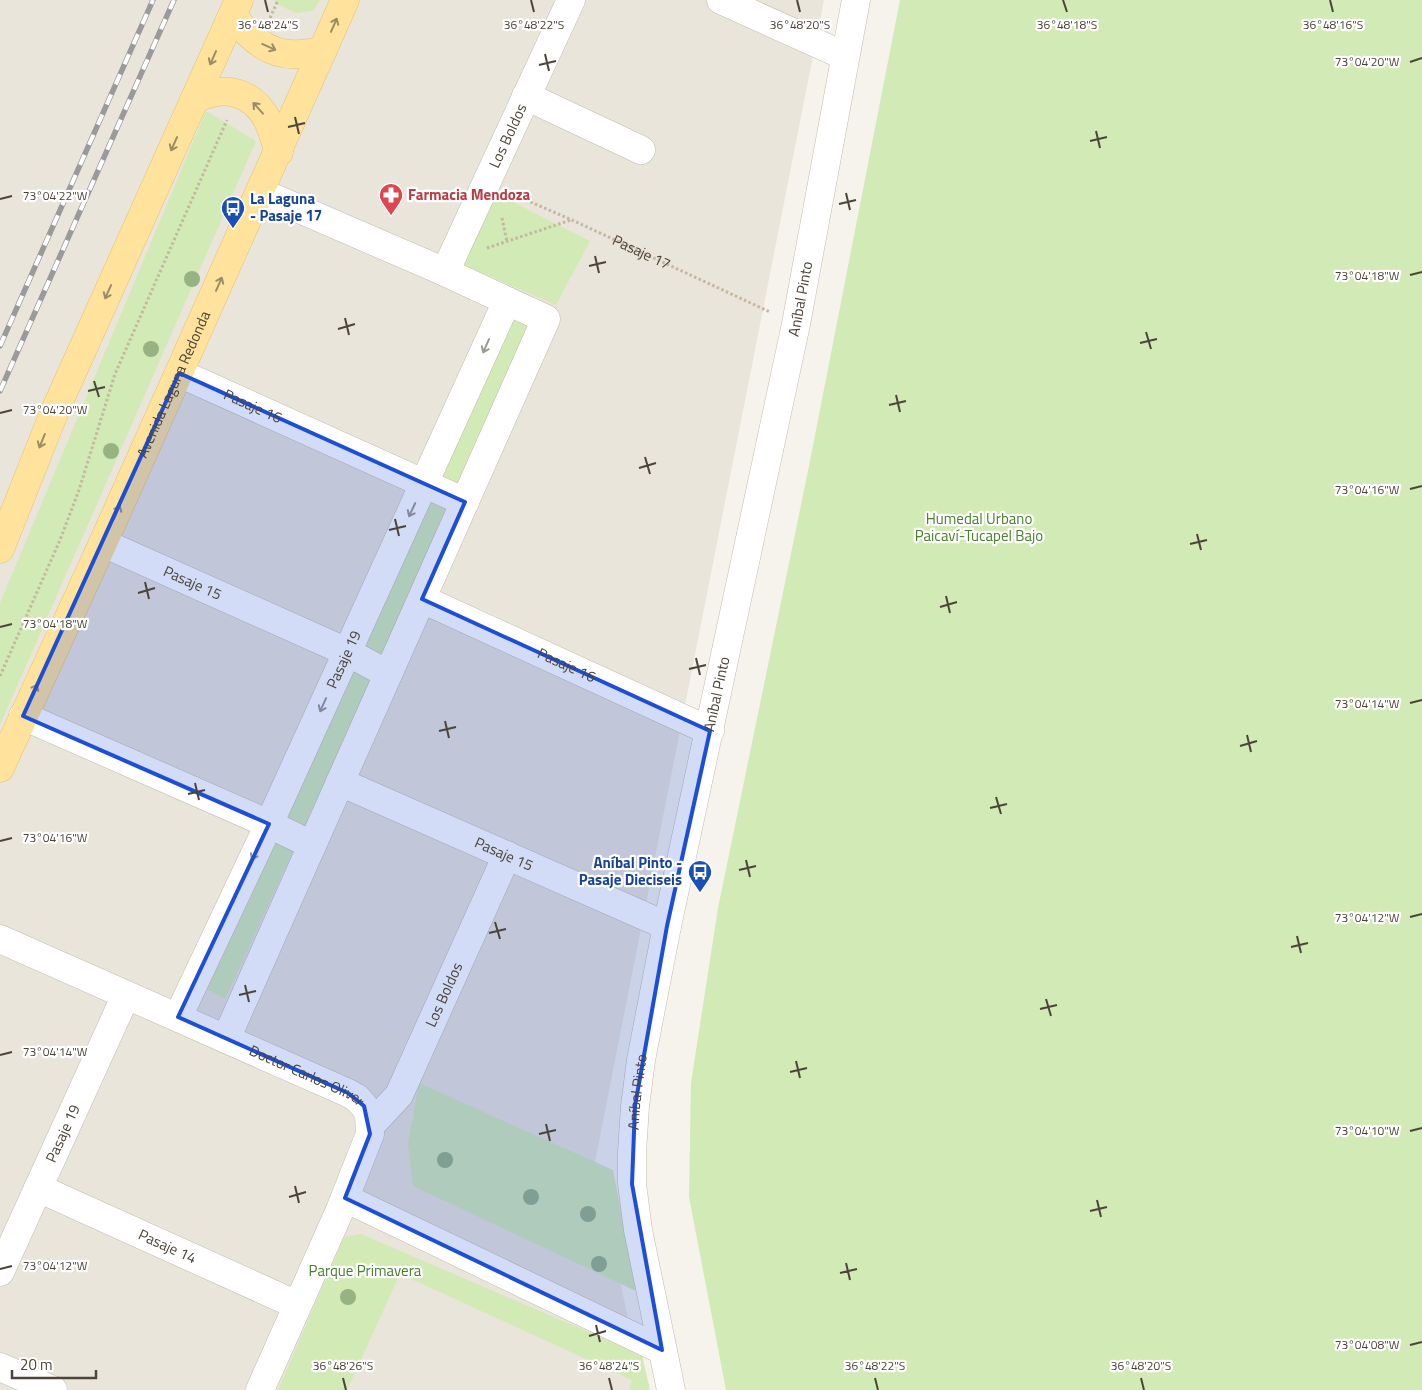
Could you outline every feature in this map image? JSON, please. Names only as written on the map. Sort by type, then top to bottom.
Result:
[{"type":"main road","name":"Avenida Laguna Redonda","points":[[0,768],[279,152],[345,0]]},
{"type":"main road","points":[[236,8],[259,43],[276,51],[296,54],[310,54],[323,50]]},
{"type":"main road","points":[[0,549],[54,413],[236,8]]},
{"type":"main road","points":[[194,100],[204,94],[216,91],[227,91],[250,100],[261,110],[268,121],[279,152]]},
{"type":"street","name":"Los Boldos","points":[[448,267],[571,0]]},
{"type":"street","points":[[721,0],[845,56]]},
{"type":"street","name":"Aníbal Pinto","points":[[671,1390],[638,1230],[632,1184],[635,1106],[641,1060],[796,324],[856,0]]},
{"type":"street","points":[[526,96],[641,150]]},
{"type":"street","points":[[226,1039],[546,320],[507,302],[448,267],[260,192]]},
{"type":"street","name":"Pasaje 19","points":[[178,1017],[269,824],[507,302]]},
{"type":"street","name":"Pasaje 16","points":[[179,373],[465,502]]},
{"type":"street","name":"Pasaje 15","points":[[103,543],[347,652],[388,674]]},
{"type":"street","name":"Pasaje 16","points":[[422,599],[710,731]]},
{"type":"street","points":[[22,716],[269,824],[312,846]]},
{"type":"street","name":"Pasaje 15","points":[[340,782],[668,926]]},
{"type":"street","name":"Los Boldos","points":[[370,1125],[399,1095],[507,855]]},
{"type":"street","name":"Doctor Carlos Oliver","points":[[0,939],[357,1098],[364,1106],[368,1115],[370,1125],[368,1142],[345,1198]]},
{"type":"street","name":"Pasaje 19","points":[[0,1272],[126,995]]},
{"type":"street","name":"Pasaje 14","points":[[38,1188],[297,1306]]},
{"type":"street","points":[[260,1390],[345,1198],[662,1350]]},
{"type":"street","points":[[0,1367],[43,1388]]},
{"type":"path","points":[[259,43],[278,0]]},
{"type":"path","points":[[0,676],[60,540],[79,490],[122,359],[238,94]]},
{"type":"path","name":"Pasaje 17","points":[[486,183],[572,220],[796,324]]},
{"type":"path","points":[[448,267],[572,220]]},
{"type":"highlighted area","points":[[179,373],[465,502],[422,599],[710,731],[667,926],[635,1106],[632,1184],[662,1350],[345,1198],[370,1134],[364,1106],[348,1093],[178,1017],[269,824],[23,716]]},
{"type":"shaded area","points":[[0,0],[824,0],[595,1162],[643,1390],[0,1390]]},
{"type":"green space","points":[[274,0],[320,0],[313,11],[295,13]]},
{"type":"green space","name":"Humedal Urbano Paicaví-Tucapel Bajo","points":[[900,0],[1422,0],[1422,1390],[726,1390],[689,1197],[691,1083],[718,908],[809,466]]},
{"type":"green space","points":[[206,111],[256,141],[0,725],[0,603]]},
{"type":"green space","points":[[491,191],[590,241],[556,305],[464,265]]},
{"type":"green space","points":[[515,309],[538,319],[225,999],[205,988]]},
{"type":"green space","points":[[419,1083],[613,1170],[636,1291],[413,1186],[408,1144]]},
{"type":"green space","name":"Parque Primavera","points":[[361,1234],[642,1355],[650,1390],[629,1390],[632,1380],[400,1274],[347,1390],[278,1390],[344,1237]]},
{"type":"railway","points":[[0,346],[153,0]]},
{"type":"railway","points":[[0,391],[174,0]]},
{"type":"place","name":"Farmacia Mendoza","points":[[391,216]]},
{"type":"place","name":"La Laguna - Pasaje 17","points":[[233,229]]},
{"type":"place","name":"Aníbal Pinto - Pasaje Dieciseis","points":[[700,893]]}]
